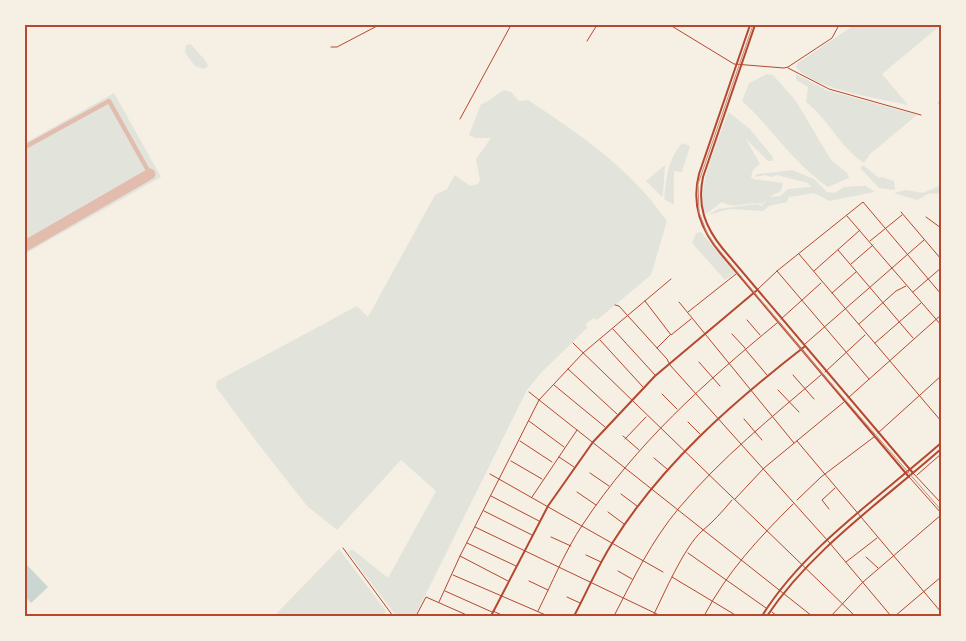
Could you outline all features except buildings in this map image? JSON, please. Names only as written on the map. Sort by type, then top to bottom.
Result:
[{"type":"street","points":[[331,47],[337,47],[379,25]]},
{"type":"street","points":[[460,119],[511,25]]},
{"type":"street","points":[[587,41],[597,25]]},
{"type":"street","points":[[670,25],[736,64],[788,68],[829,89],[921,114]]},
{"type":"street","points":[[750,25],[701,165],[696,184],[699,218],[720,254],[799,350],[941,514],[863,582],[831,616]]},
{"type":"street","points":[[755,25],[701,185],[700,202],[704,219],[718,243],[780,319],[941,504]]},
{"type":"street","points":[[788,68],[832,38],[840,25]]},
{"type":"street","points":[[701,165],[706,167]]},
{"type":"street","points":[[696,184],[701,185]]},
{"type":"street","points":[[491,616],[548,506],[593,442],[618,414],[673,359],[753,294],[776,271],[863,202],[941,294]]},
{"type":"street","points":[[900,212],[941,259]]},
{"type":"street","points":[[846,215],[861,230],[941,325]]},
{"type":"street","points":[[870,241],[902,215]]},
{"type":"street","points":[[926,217],[941,228]]},
{"type":"street","points":[[813,272],[861,230]]},
{"type":"street","points":[[578,616],[574,615],[612,543],[637,506],[667,470],[718,418],[767,375],[804,347],[823,326],[924,240]]},
{"type":"street","points":[[714,246],[718,243]]},
{"type":"street","points":[[850,264],[873,245]]},
{"type":"street","points":[[838,250],[913,338]]},
{"type":"street","points":[[720,254],[725,251]]},
{"type":"street","points":[[798,254],[941,421]]},
{"type":"street","points":[[913,292],[941,268]]},
{"type":"street","points":[[776,271],[869,379]]},
{"type":"street","points":[[832,293],[856,272]]},
{"type":"street","points":[[687,312],[736,273]]},
{"type":"street","points":[[439,602],[451,574],[510,461],[539,400],[583,353],[672,279]]},
{"type":"street","points":[[780,319],[822,282]]},
{"type":"street","points":[[858,325],[882,303],[907,286]]},
{"type":"street","points":[[645,301],[671,335]]},
{"type":"street","points":[[679,302],[794,443]]},
{"type":"street","points":[[874,344],[922,303]]},
{"type":"street","points":[[615,305],[619,306],[764,468],[891,616]]},
{"type":"street","points":[[653,616],[672,577],[687,552],[705,530],[764,468],[941,315]]},
{"type":"street","points":[[656,348],[691,318]]},
{"type":"street","points":[[747,320],[760,336]]},
{"type":"street","points":[[538,612],[582,526],[625,466],[659,428],[712,377],[778,323]]},
{"type":"street","points":[[612,328],[655,376]]},
{"type":"street","points":[[732,334],[767,375]]},
{"type":"street","points":[[825,372],[866,334]]},
{"type":"street","points":[[600,339],[644,388]]},
{"type":"street","points":[[573,343],[646,416],[855,616]]},
{"type":"street","points":[[667,359],[673,359]]},
{"type":"street","points":[[699,362],[720,386]]},
{"type":"street","points":[[568,369],[618,414]]},
{"type":"street","points":[[793,375],[814,399]]},
{"type":"street","points":[[614,616],[643,561],[678,509],[708,476],[754,431],[821,375]]},
{"type":"street","points":[[878,433],[941,376]]},
{"type":"street","points":[[554,384],[606,428]]},
{"type":"street","points":[[778,390],[799,412]]},
{"type":"street","points":[[529,392],[625,466],[812,616]]},
{"type":"street","points":[[662,394],[677,410]]},
{"type":"street","points":[[626,438],[646,416]]},
{"type":"street","points":[[744,419],[762,440]]},
{"type":"street","points":[[529,421],[565,447]]},
{"type":"street","points":[[688,422],[700,435]]},
{"type":"street","points":[[532,498],[553,462],[577,429]]},
{"type":"street","points":[[623,436],[639,450]]},
{"type":"street","points":[[796,500],[874,436]]},
{"type":"street","points":[[797,440],[860,518],[941,612]]},
{"type":"street","points":[[520,441],[553,462]]},
{"type":"street","points":[[762,616],[802,566],[941,443]]},
{"type":"street","points":[[767,616],[805,568],[830,544],[941,449]]},
{"type":"street","points":[[916,476],[941,454]]},
{"type":"street","points":[[558,456],[574,468]]},
{"type":"street","points":[[654,458],[667,470]]},
{"type":"street","points":[[510,461],[543,479]]},
{"type":"street","points":[[590,473],[610,487]]},
{"type":"street","points":[[490,474],[663,572]]},
{"type":"street","points":[[829,509],[822,500],[836,487]]},
{"type":"street","points":[[576,492],[597,505]]},
{"type":"street","points":[[621,494],[637,506]]},
{"type":"street","points":[[491,496],[539,521]]},
{"type":"street","points":[[704,616],[712,600],[741,558],[794,504]]},
{"type":"street","points":[[484,510],[532,535]]},
{"type":"street","points":[[608,512],[625,524]]},
{"type":"street","points":[[475,527],[661,616]]},
{"type":"street","points":[[551,537],[571,546]]},
{"type":"street","points":[[846,562],[877,538]]},
{"type":"street","points":[[467,543],[516,566]]},
{"type":"street","points":[[343,548],[392,616]]},
{"type":"street","points":[[687,552],[766,609]]},
{"type":"street","points":[[586,554],[602,563]]},
{"type":"street","points":[[460,556],[509,581]]},
{"type":"street","points":[[866,557],[879,569]]},
{"type":"street","points":[[618,571],[633,579]]},
{"type":"street","points":[[451,574],[548,616]]},
{"type":"street","points":[[672,577],[737,616]]},
{"type":"street","points":[[895,616],[941,577]]},
{"type":"street","points":[[529,581],[548,590]]},
{"type":"street","points":[[444,590],[504,616]]},
{"type":"street","points":[[416,616],[426,597],[469,616]]},
{"type":"street","points":[[567,597],[581,603]]},
{"type":"street","points":[[770,611],[777,616]]},
{"type":"shaded area","points":[[854,25],[941,25],[882,74],[908,105],[832,87],[804,75],[796,67],[798,63]]},
{"type":"shaded area","points":[[191,44],[208,66],[204,69],[195,66],[185,53],[186,45]]},
{"type":"shaded area","points":[[767,74],[773,75],[796,101],[831,160],[847,173],[849,178],[828,187],[804,168],[742,101],[749,83]]},
{"type":"shaded area","points":[[796,74],[826,90],[917,115],[870,154],[864,163],[848,149],[806,102],[808,87],[796,80]]},
{"type":"shaded area","points":[[505,90],[511,92],[519,101],[528,100],[604,154],[637,184],[667,221],[651,275],[597,320],[593,318],[586,324],[587,328],[540,374],[527,390],[415,616],[396,616],[348,552],[352,549],[388,578],[436,491],[401,460],[337,530],[307,506],[216,387],[217,381],[357,306],[368,317],[435,195],[447,189],[455,175],[470,186],[478,184],[480,180],[476,159],[491,138],[475,138],[469,135],[481,104]]},
{"type":"shaded area","points":[[114,93],[161,177],[25,254],[25,143]]},
{"type":"shaded area","points":[[728,112],[749,128],[773,157],[773,161],[768,161],[746,139],[760,164],[753,170],[751,177],[783,183],[781,191],[769,197],[780,196],[788,189],[811,187],[808,183],[777,175],[754,177],[757,174],[792,170],[814,179],[827,192],[835,193],[844,187],[866,186],[875,192],[829,201],[814,193],[789,197],[787,202],[769,206],[763,211],[729,209],[708,215],[718,209],[756,204],[762,206],[767,199],[762,204],[757,203],[732,205],[722,202],[706,214],[703,205],[705,179]]},
{"type":"shaded area","points":[[682,143],[690,146],[682,172],[674,171],[674,205],[664,199],[666,183],[673,157]]},
{"type":"shaded area","points":[[665,165],[663,193],[662,197],[646,181]]},
{"type":"shaded area","points":[[863,165],[879,178],[882,177],[894,181],[895,190],[879,188],[860,168]]},
{"type":"shaded area","points":[[941,185],[941,193],[928,194],[917,200],[894,193],[906,190],[923,193]]},
{"type":"shaded area","points":[[701,232],[735,273],[725,280],[692,243],[696,233]]},
{"type":"shaded area","points":[[339,549],[386,611],[383,616],[274,616]]},
{"type":"shaded area","points":[[25,563],[48,587],[31,603],[25,596]]},
{"type":"taxiway","points":[[25,147],[109,101],[150,174]]},
{"type":"runway","points":[[25,246],[150,174]]},
{"type":"tram line","points":[[753,25],[698,184],[699,212],[707,233],[801,349],[941,510]]}]
